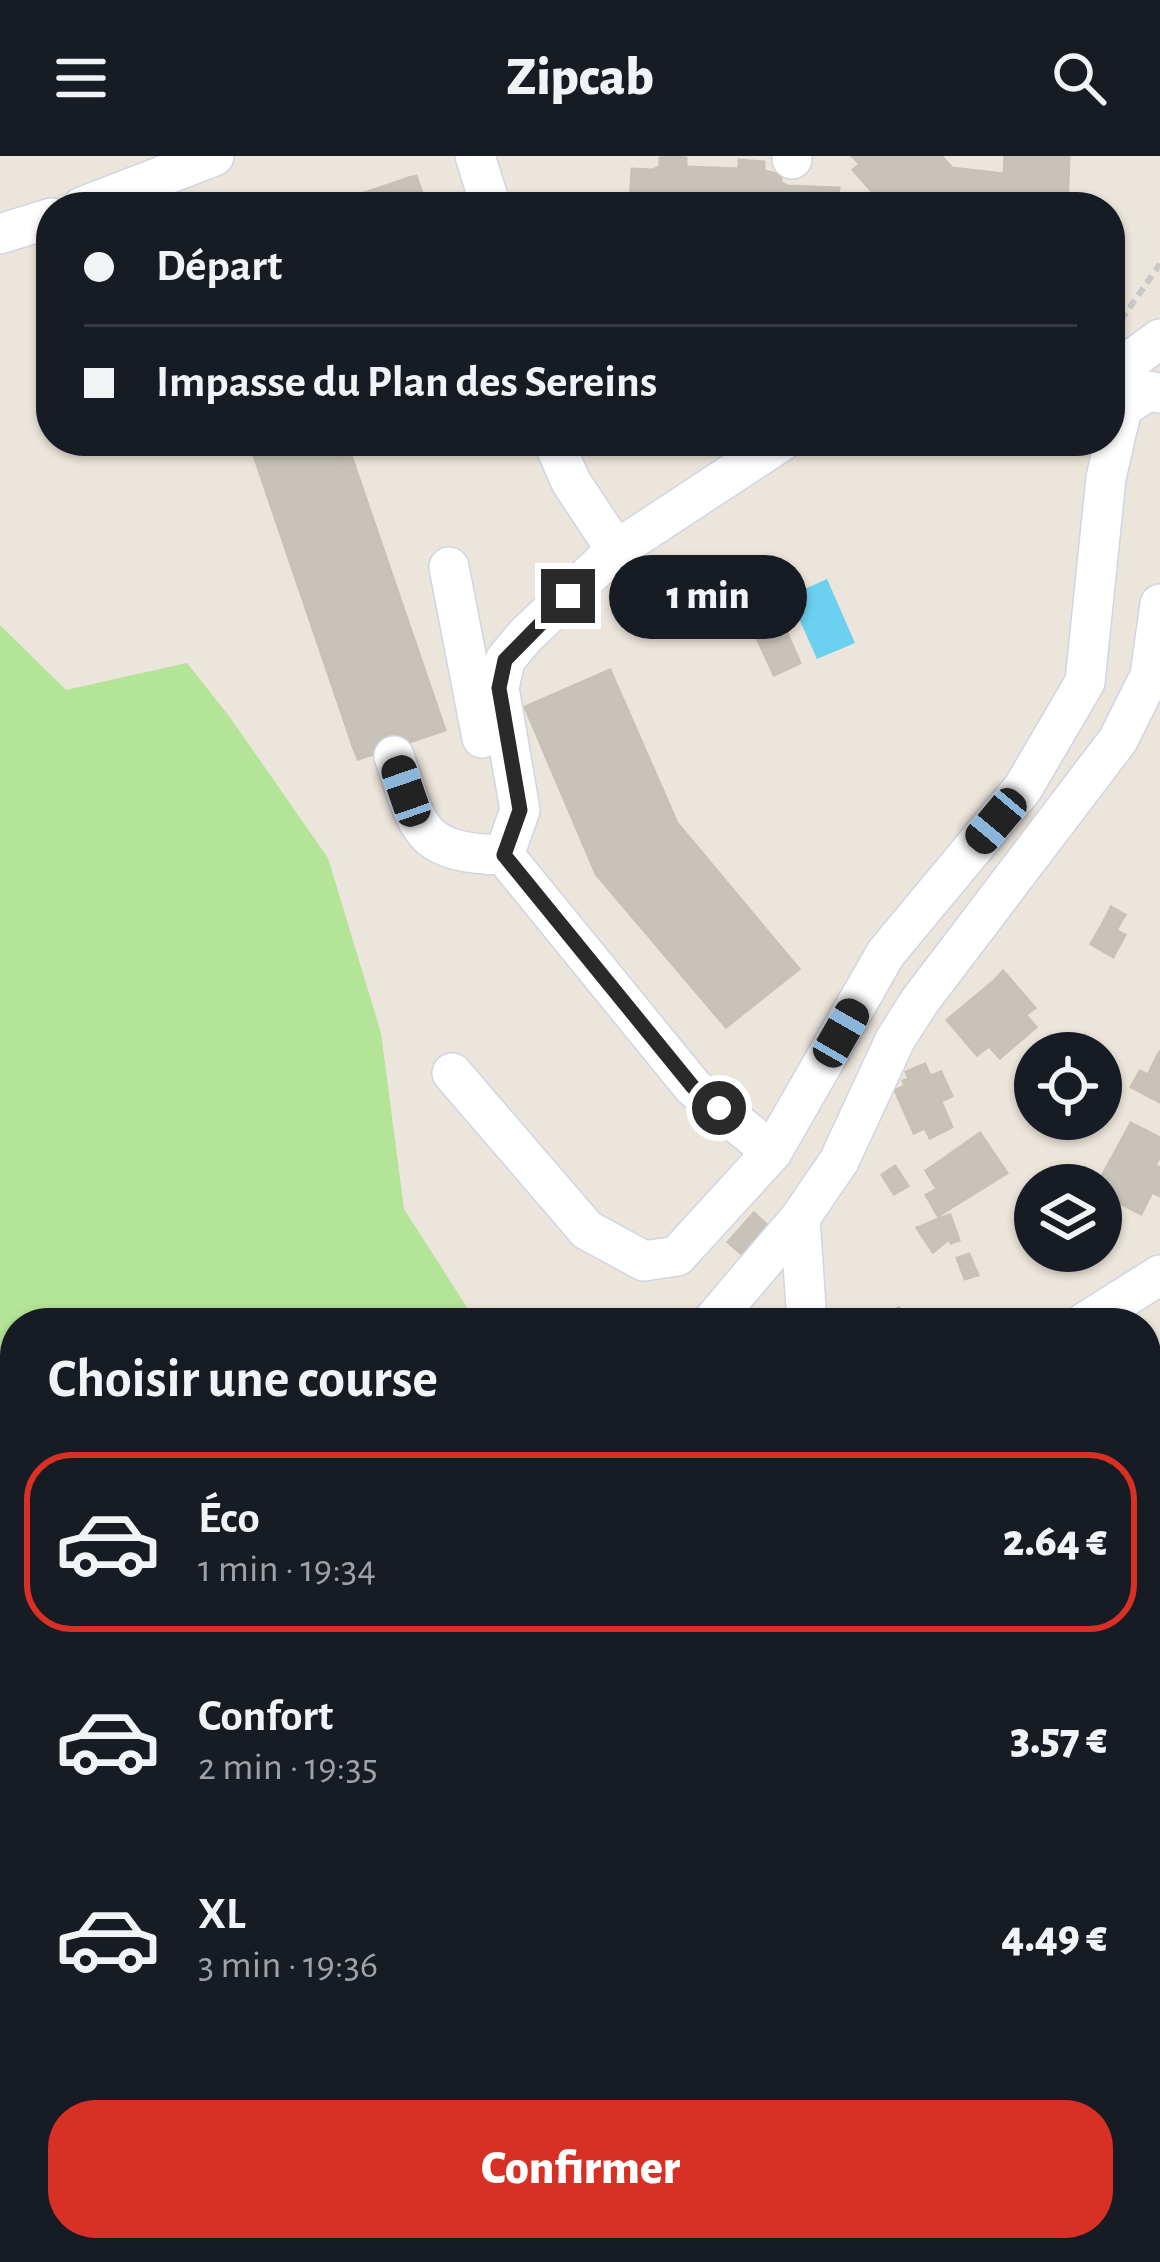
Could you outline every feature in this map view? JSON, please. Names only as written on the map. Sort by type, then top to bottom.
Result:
[{"type":"street","points":[[121,192],[214,156]]},
{"type":"street","points":[[475,156],[486,192]]},
{"type":"street","points":[[0,234],[36,223]]},
{"type":"street","points":[[1125,363],[1160,339]]},
{"type":"street","points":[[1125,405],[1148,391],[1160,393]]},
{"type":"street","points":[[560,456],[616,550]]},
{"type":"street","points":[[504,855],[520,810],[499,688],[505,660],[616,550],[759,456]]},
{"type":"street","points":[[452,1073],[587,1230],[644,1261],[677,1256],[772,1152],[886,953],[1023,788],[1085,682],[1111,456]]},
{"type":"street","points":[[449,566],[504,855],[693,1087],[772,1152]]},
{"type":"street","points":[[724,1308],[800,1218],[839,1161],[896,1040],[920,1002],[1118,740],[1150,676],[1160,604]]},
{"type":"street","points":[[394,756],[418,826],[446,850],[504,855]]},
{"type":"street","points":[[800,1218],[806,1308]]},
{"type":"street","points":[[1108,1308],[1160,1275]]},
{"type":"path","points":[[1125,310],[1160,264]]},
{"type":"green space","points":[[0,625],[66,690],[187,663],[328,858],[381,1033],[404,1209],[467,1308],[0,1308]]},
{"type":"water","points":[[827,579],[855,643],[817,659],[789,596]]},
{"type":"building","points":[[852,156],[941,156],[952,168],[1004,174],[1005,156],[1069,156],[1068,192],[873,192],[853,170],[860,164]]},
{"type":"building","points":[[660,158],[686,158],[686,167],[739,169],[739,160],[764,162],[764,171],[781,175],[781,183],[788,186],[839,188],[838,192],[631,192],[632,169],[653,170],[660,166]]},
{"type":"building","points":[[416,176],[422,192],[414,192],[409,178]]},
{"type":"building","points":[[409,178],[414,192],[367,192]]},
{"type":"building","points":[[254,456],[338,456],[428,721],[353,746]]},
{"type":"building","points":[[338,456],[351,456],[445,730],[358,759],[353,746],[428,721]]},
{"type":"building","points":[[780,617],[800,663],[774,675],[753,629]]},
{"type":"building","points":[[610,670],[677,823],[799,969],[726,1027],[596,874],[525,707]]},
{"type":"building","points":[[1111,907],[1125,915],[1116,930],[1103,923]]},
{"type":"building","points":[[1103,923],[1125,935],[1113,957],[1091,944]]},
{"type":"building","points":[[1003,971],[1035,1008],[1025,1015],[995,980]]},
{"type":"building","points":[[995,980],[1036,1027],[1014,1032],[1014,1046],[1000,1058],[989,1046],[977,1055],[947,1020]]},
{"type":"building","points":[[1160,1051],[1160,1102],[1131,1087],[1140,1071],[1148,1075]]},
{"type":"building","points":[[925,1064],[930,1076],[905,1086],[906,1072]]},
{"type":"building","points":[[941,1072],[952,1096],[941,1101],[930,1076]]},
{"type":"building","points":[[930,1076],[952,1127],[930,1138],[925,1128],[914,1133],[895,1090]]},
{"type":"building","points":[[1131,1123],[1160,1138],[1155,1165],[1160,1168],[1160,1196],[1152,1192],[1141,1214],[1122,1204],[1122,1164],[1109,1164]]},
{"type":"building","points":[[980,1133],[1007,1173],[949,1209],[926,1171]]},
{"type":"building","points":[[895,1166],[908,1186],[894,1194],[882,1175]]},
{"type":"building","points":[[937,1189],[949,1209],[938,1216],[926,1195]]},
{"type":"building","points":[[754,1213],[766,1224],[743,1255],[728,1242]]},
{"type":"building","points":[[950,1215],[959,1240],[951,1243],[941,1218]]},
{"type":"building","points":[[941,1218],[949,1239],[933,1252],[917,1228]]},
{"type":"building","points":[[969,1254],[978,1275],[965,1279],[957,1258]]},
{"type":"route","points":[[568,596],[505,660],[499,688],[520,810],[504,855],[693,1087],[719,1108]]}]
